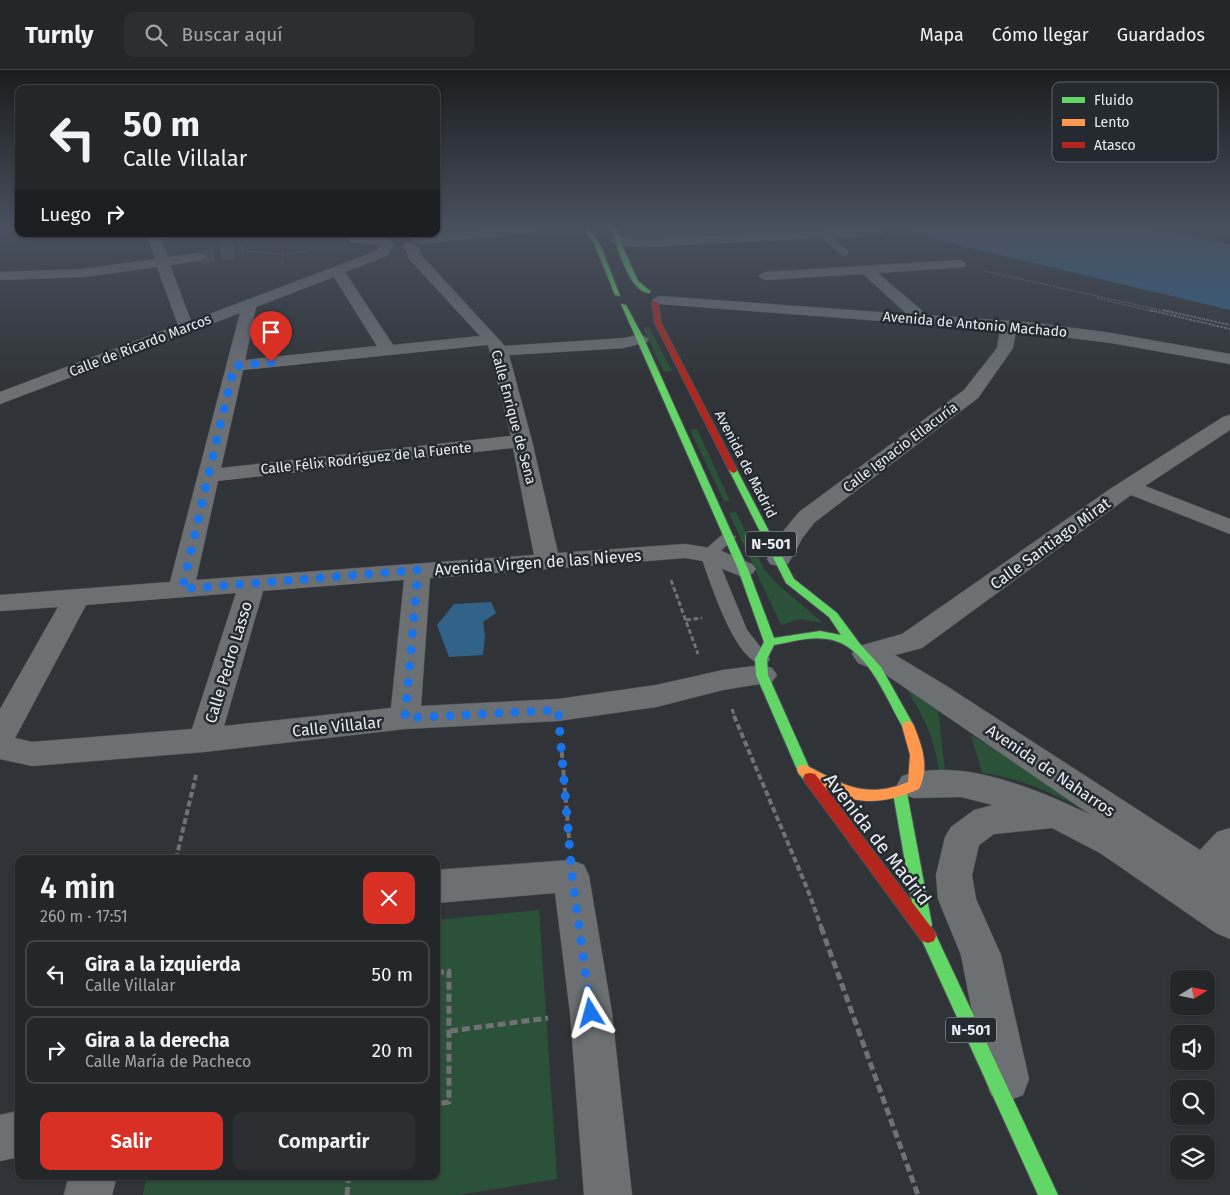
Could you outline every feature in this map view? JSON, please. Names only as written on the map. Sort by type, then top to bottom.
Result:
[{"type":"highway","name":"N-501","points":[[613,280],[641,339],[743,569],[770,642]]},
{"type":"highway","points":[[634,280],[649,302]]},
{"type":"highway","points":[[621,300],[627,292],[649,302]]},
{"type":"highway","points":[[621,300],[649,302]]},
{"type":"highway","name":"Avenida de Madrid","points":[[649,302],[790,581],[833,615],[863,651]]},
{"type":"highway","points":[[761,667],[770,642],[812,635],[830,635],[863,651]]},
{"type":"highway","name":"N-501","points":[[863,651],[908,726],[919,755],[918,771],[907,789]]},
{"type":"highway","name":"N-501","points":[[761,667],[804,770]]},
{"type":"highway","points":[[804,770],[837,790],[859,797],[892,796],[907,789]]},
{"type":"highway","name":"Avenida de Madrid","points":[[804,770],[925,928],[1048,1195]]},
{"type":"highway","name":"Avenida de Madrid","points":[[907,789],[925,928]]},
{"type":"street","points":[[168,280],[183,322],[189,327]]},
{"type":"street","name":"Calle de Ricardo Marcos","points":[[0,398],[310,280]]},
{"type":"street","points":[[344,280],[388,350]]},
{"type":"street","name":"Calle Enrique de Sena","points":[[436,280],[494,346],[522,441],[548,562]]},
{"type":"street","points":[[769,280],[784,298]]},
{"type":"street","points":[[878,280],[922,319]]},
{"type":"street","name":"Avenida de Antonio Machado","points":[[649,302],[784,298],[922,319],[1037,328],[1111,338],[1230,359]]},
{"type":"street","points":[[182,589],[248,314],[248,304]]},
{"type":"street","name":"Calle Ignacio Ellacuría","points":[[779,559],[792,534],[807,517],[971,394],[1006,348],[1009,327]]},
{"type":"street","points":[[234,366],[388,350],[624,343],[641,339]]},
{"type":"street","name":"Calle Santiago Mirat","points":[[863,651],[912,641],[1129,487],[1230,421]]},
{"type":"street","name":"Calle Félix Rodríguez de la Fuente","points":[[209,476],[522,441]]},
{"type":"street","points":[[1129,487],[1230,527]]},
{"type":"street","name":"Avenida Virgen de las Nieves","points":[[0,602],[76,598],[418,570],[697,552],[743,569]]},
{"type":"street","points":[[405,718],[418,570]]},
{"type":"street","name":"Calle Pedro Lasso","points":[[204,740],[252,583]]},
{"type":"street","points":[[0,737],[76,598]]},
{"type":"street","name":"Avenida de Naharros","points":[[863,651],[892,665],[934,692],[1203,882],[1230,921]]},
{"type":"street","name":"Calle Villalar","points":[[0,747],[32,754],[204,740],[405,718],[558,710],[656,696],[723,680],[761,667]]},
{"type":"street","name":"Avenida de Naharros","points":[[907,789],[961,784],[1026,800],[1203,882]]},
{"type":"street","points":[[1018,1132],[981,956],[957,900],[954,875],[963,837],[986,820],[1054,814]]},
{"type":"street","points":[[1203,882],[1230,843]]},
{"type":"street","points":[[440,887],[572,876],[591,1013],[608,1195]]},
{"type":"street","points":[[0,1138],[15,1135]]},
{"type":"street","points":[[88,1195],[92,1180]]},
{"type":"lane","points":[[728,537],[697,552],[739,632],[761,667]]},
{"type":"path","points":[[1021,280],[1230,329]]},
{"type":"path","points":[[1032,280],[1230,326]]},
{"type":"path","points":[[697,552],[668,573],[702,667],[723,680],[741,735],[806,888],[918,1195]]},
{"type":"path","points":[[558,710],[572,876]]},
{"type":"path","points":[[177,855],[204,740]]},
{"type":"path","points":[[440,973],[449,972],[450,1031],[449,1102],[440,1103]]},
{"type":"path","points":[[450,1031],[591,1013]]},
{"type":"path","points":[[348,1195],[350,1180]]},
{"type":"green space","points":[[649,327],[672,371],[664,372],[643,328]]},
{"type":"green space","points":[[697,429],[730,501],[724,501],[690,430]]},
{"type":"green space","points":[[736,512],[764,569],[775,582],[823,623],[800,619],[781,625],[729,513]]},
{"type":"green space","points":[[906,688],[938,709],[945,772],[939,772],[932,738]]},
{"type":"green space","points":[[971,735],[1086,805],[1150,852],[1090,814],[1049,793],[1005,777],[982,773]]},
{"type":"green space","points":[[539,910],[557,1179],[459,1195],[143,1195],[146,1180],[440,1180],[440,920]]},
{"type":"water","points":[[1107,280],[1230,280],[1230,310]]},
{"type":"water","points":[[491,602],[496,613],[483,622],[485,636],[483,655],[449,657],[437,625],[454,604]]},
{"type":"traffic: fast","points":[[612,280],[618,295]]},
{"type":"traffic: fast","points":[[634,280],[648,292]]},
{"type":"traffic: fast","points":[[623,305],[641,339],[743,569],[770,642]]},
{"type":"traffic: fast","points":[[733,470],[790,581],[833,615],[854,644]]},
{"type":"traffic: fast","points":[[810,778],[804,770],[762,675],[761,659],[770,642],[820,635],[842,638],[855,646],[877,670],[908,726]]},
{"type":"traffic: fast","points":[[900,793],[924,925]]},
{"type":"traffic: fast","points":[[928,936],[1048,1195]]},
{"type":"traffic: slow","points":[[804,770],[832,786],[858,795],[884,795],[898,792],[914,785],[917,769],[916,749],[908,726]]},
{"type":"traffic: jam","points":[[655,303],[658,323],[733,470]]},
{"type":"traffic: jam","points":[[810,778],[928,936]]},
{"type":"route","points":[[271,362],[234,366],[182,589],[418,570],[405,718],[558,710],[572,876],[591,1013]]}]
